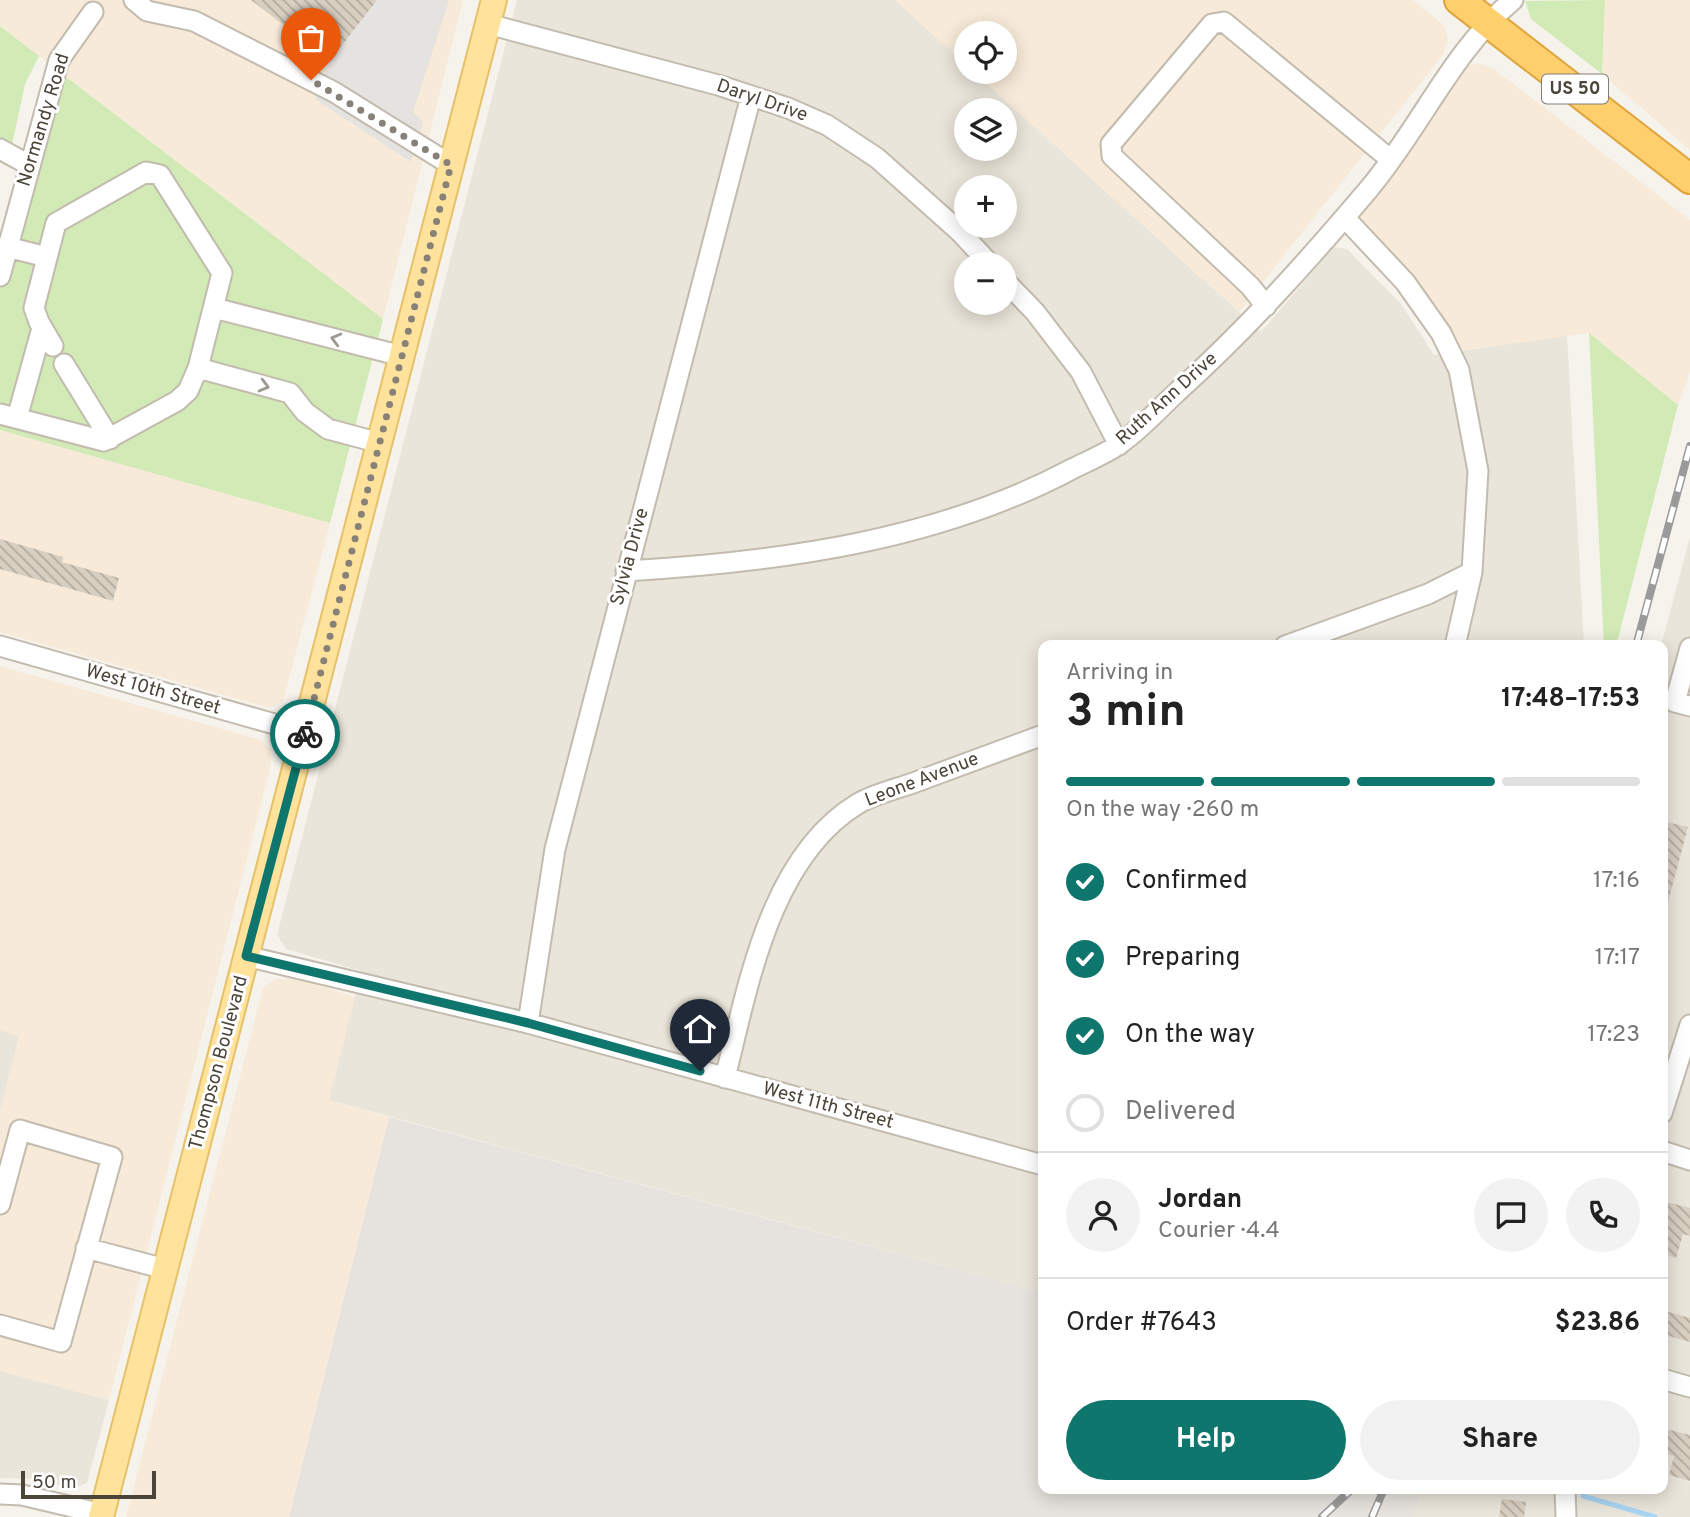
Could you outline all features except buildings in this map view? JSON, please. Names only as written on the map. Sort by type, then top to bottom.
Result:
[{"type":"highway","name":"US 50","points":[[1459,0],[1690,179]]},
{"type":"main road","name":"Thompson Boulevard","points":[[102,1516],[494,0]]},
{"type":"street","points":[[134,0],[147,11],[194,21],[334,92],[451,165]]},
{"type":"street","name":"Ruth Ann Drive","points":[[626,571],[738,563],[818,552],[881,538],[970,512],[1039,487],[1119,445],[1266,306],[1345,218],[1391,160],[1487,22],[1513,0]]},
{"type":"street","name":"Normandy Road","points":[[0,275],[59,60],[93,12]]},
{"type":"street","points":[[1266,306],[1250,286],[1112,156],[1111,144],[1212,24],[1224,22],[1391,160]]},
{"type":"street","name":"Daryl Drive","points":[[488,24],[751,96],[827,125],[877,158],[979,252]]},
{"type":"street","name":"Sylvia Drive","points":[[528,1023],[555,849],[751,96]]},
{"type":"street","points":[[0,149],[29,165]]},
{"type":"street","points":[[42,328],[9,416],[96,440],[110,439],[184,395],[198,368],[221,282],[220,265],[166,180],[153,172],[146,172],[56,223],[34,307],[53,346]]},
{"type":"street","points":[[1345,218],[1405,282],[1441,334],[1459,370],[1478,471],[1472,572],[1456,640]]},
{"type":"street","points":[[7,247],[47,257]]},
{"type":"street","points":[[1017,293],[1035,312],[1081,372],[1119,445]]},
{"type":"street","points":[[214,308],[402,356]]},
{"type":"street","points":[[64,364],[110,439]]},
{"type":"street","points":[[198,368],[289,393],[305,412],[328,429],[380,443]]},
{"type":"street","points":[[1302,640],[1428,594],[1472,572]]},
{"type":"street","name":"West 10th Street","points":[[0,646],[306,733]]},
{"type":"street","points":[[1690,648],[1675,702],[1690,706]]},
{"type":"street","name":"Leone Avenue","points":[[725,1078],[756,956],[765,932],[803,856],[829,826],[859,802],[1038,738]]},
{"type":"street","name":"West 11th Street","points":[[246,956],[528,1023],[1038,1165]]},
{"type":"street","points":[[1668,1094],[1690,1025]]},
{"type":"street","points":[[0,1203],[20,1130],[112,1157],[61,1342],[0,1325]]},
{"type":"street","points":[[1668,1154],[1690,1160]]},
{"type":"street","points":[[86,1248],[165,1269]]},
{"type":"street","points":[[1668,1381],[1690,1387]]},
{"type":"street","points":[[0,1494],[22,1495],[102,1516]]},
{"type":"street","points":[[1565,1494],[1566,1517]]},
{"type":"shaded area","points":[[0,0],[463,0],[383,319],[0,26]]},
{"type":"shaded area","points":[[377,0],[449,0],[413,112],[423,122],[411,162],[315,99],[330,61]]},
{"type":"shaded area","points":[[517,0],[895,0],[954,53],[954,84],[987,84],[1003,98],[954,98],[954,161],[1017,161],[1017,111],[1261,332],[1334,247],[1347,249],[1401,304],[1434,355],[1567,335],[1584,640],[1038,640],[1038,1292],[329,1100],[361,971],[286,949],[277,935]]},
{"type":"shaded area","points":[[895,0],[1412,0],[1444,25],[1448,40],[1442,56],[1239,312],[1017,111],[1017,98],[1003,98],[987,84],[1017,84],[1017,21],[954,21],[954,53]]},
{"type":"shaded area","points":[[1605,0],[1690,0],[1690,150],[1602,74]]},
{"type":"shaded area","points":[[1478,63],[1494,69],[1690,220],[1690,372],[1678,405],[1589,333],[1458,351],[1360,227],[1357,211],[1466,66]]},
{"type":"shaded area","points":[[0,430],[330,523],[283,701],[270,708],[0,632]]},
{"type":"shaded area","points":[[1690,537],[1690,1517],[1413,1517],[1421,1494],[1668,1494],[1668,640],[1663,640]]},
{"type":"shaded area","points":[[0,666],[261,740],[271,751],[270,768],[109,1400],[0,1371],[0,1112],[19,1036],[0,1030]]},
{"type":"shaded area","points":[[275,979],[298,979],[355,997],[329,1100],[389,1117],[289,1517],[126,1517],[263,988]]},
{"type":"shaded area","points":[[0,1030],[20,1035],[0,1112]]},
{"type":"shaded area","points":[[389,1117],[1038,1292],[1038,1494],[1421,1494],[1413,1517],[289,1517]]},
{"type":"shaded area","points":[[0,1371],[109,1400],[87,1483],[72,1489],[36,1479],[0,1478]]},
{"type":"green space","points":[[1605,0],[1602,74],[1531,19],[1525,1]]},
{"type":"green space","points":[[0,26],[39,56],[25,84],[11,149],[0,140]]},
{"type":"green space","points":[[61,73],[383,319],[330,523],[0,430],[0,290]]},
{"type":"green space","points":[[1589,333],[1678,405],[1618,639],[1604,640]]},
{"type":"waterway","points":[[1583,1496],[1655,1517]]},
{"type":"railway","points":[[1638,640],[1690,446]]},
{"type":"railway","points":[[1322,1517],[1347,1494]]},
{"type":"railway","points":[[1372,1517],[1382,1494]]},
{"type":"way so far","points":[[305,734],[451,165],[311,80]]},
{"type":"route","points":[[305,734],[246,956],[528,1023],[700,1071]]}]
